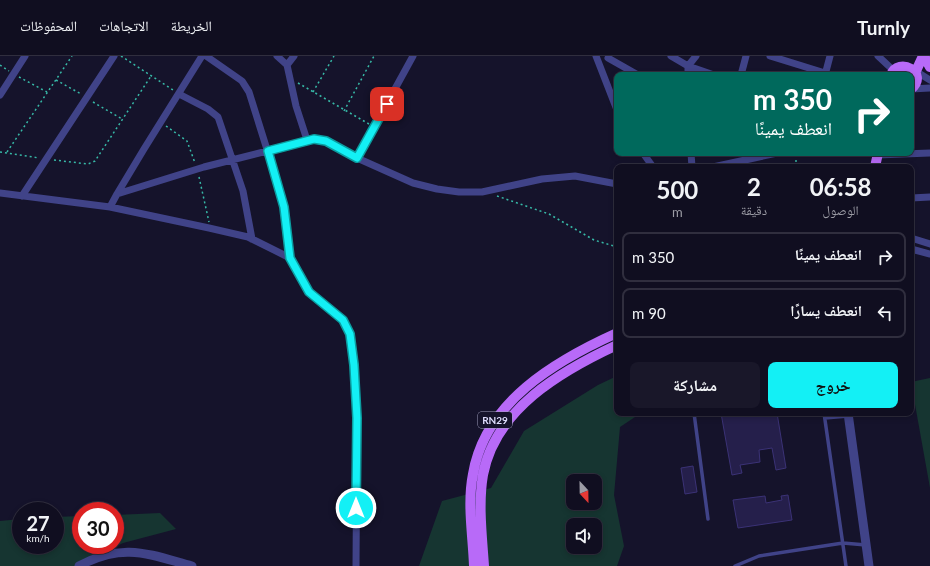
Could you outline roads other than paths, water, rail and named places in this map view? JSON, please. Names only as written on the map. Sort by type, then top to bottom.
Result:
[{"type":"main road","points":[[904,64],[914,56]]},
{"type":"main road","points":[[924,56],[930,67]]},
{"type":"main road","points":[[914,85],[917,81],[916,71],[924,56]]},
{"type":"main road","points":[[893,72],[898,65],[904,64],[911,65],[916,71]]},
{"type":"main road","name":"RN29","points":[[474,566],[471,506],[472,476],[480,449],[488,430],[508,404],[528,385],[584,350],[614,335]]},
{"type":"main road","name":"RN29","points":[[484,566],[481,514],[483,474],[489,454],[500,430],[533,394],[614,347]]},
{"type":"street","points":[[0,95],[25,56]]},
{"type":"street","points":[[22,196],[48,159],[114,56]]},
{"type":"street","points":[[110,207],[202,56]]},
{"type":"street","points":[[206,56],[247,86],[284,207],[290,258],[309,292],[343,320],[350,334],[354,365],[357,418],[356,566]]},
{"type":"street","points":[[277,56],[287,64],[296,106],[307,140]]},
{"type":"street","points":[[287,64],[294,56]]},
{"type":"street","points":[[357,158],[413,56]]},
{"type":"street","points":[[596,56],[604,82],[614,104]]},
{"type":"street","points":[[671,56],[688,66],[705,72]]},
{"type":"street","points":[[688,72],[688,66],[696,56]]},
{"type":"street","points":[[742,72],[746,56]]},
{"type":"street","points":[[770,56],[819,72]]},
{"type":"street","points":[[826,72],[830,56]]},
{"type":"street","points":[[878,56],[891,72]]},
{"type":"street","points":[[608,58],[633,72]]},
{"type":"street","points":[[916,71],[930,80]]},
{"type":"street","points":[[914,89],[930,88]]},
{"type":"street","points":[[179,94],[214,113],[218,117],[243,191],[252,239]]},
{"type":"street","points":[[117,194],[197,169],[314,139],[326,141],[357,158],[413,183],[437,189],[459,192],[482,192],[557,177],[575,176],[614,183]]},
{"type":"street","points":[[914,153],[930,153]]},
{"type":"street","points":[[727,164],[763,156]]},
{"type":"street","points":[[0,193],[110,207],[209,228],[252,239],[290,258]]},
{"type":"street","points":[[914,198],[930,197]]},
{"type":"street","points":[[914,239],[930,244]]},
{"type":"street","points":[[914,250],[930,254]]},
{"type":"street","points":[[850,416],[869,566]]},
{"type":"street","points":[[79,566],[103,555],[119,552],[141,553],[192,566]]},
{"type":"lane","points":[[694,416],[708,519]]},
{"type":"lane","points":[[838,416],[825,418],[844,543],[846,566]]},
{"type":"lane","points":[[735,566],[759,556],[844,543],[867,545]]}]
